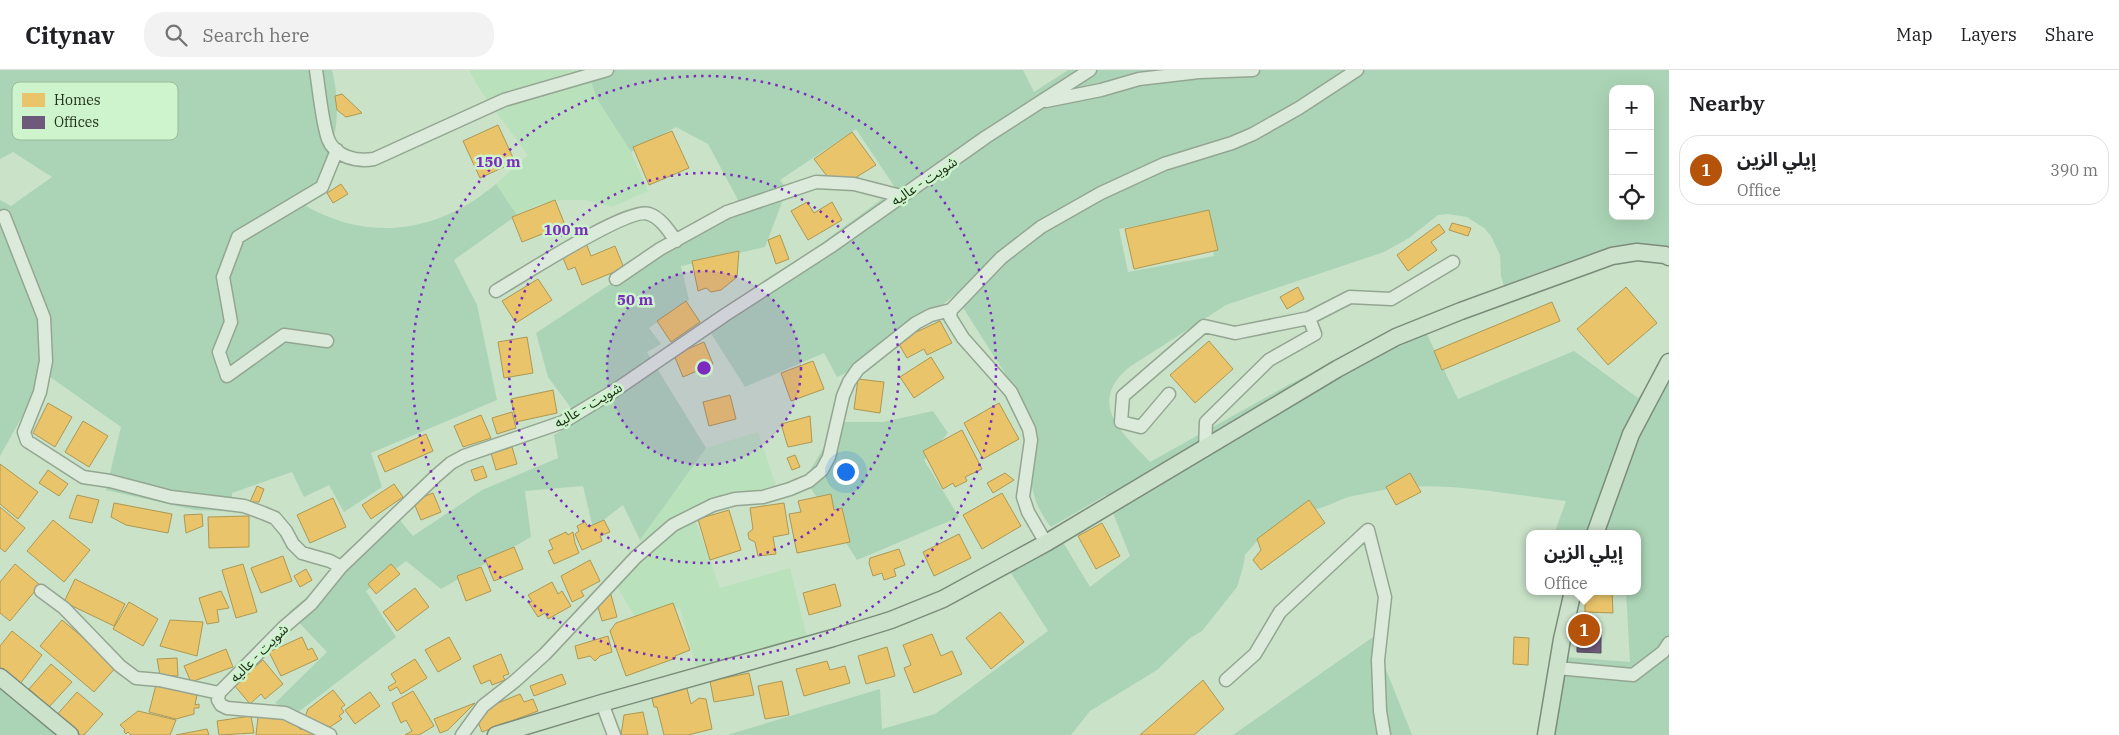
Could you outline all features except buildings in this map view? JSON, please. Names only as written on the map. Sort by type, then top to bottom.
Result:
[{"type":"main road","points":[[496,735],[891,620],[943,600],[1046,543],[1206,450],[1337,369],[1406,334],[1461,311],[1612,256],[1638,252],[1665,255],[1669,258]]},
{"type":"main road","points":[[1596,530],[1631,434],[1669,362]]},
{"type":"main road","points":[[1546,735],[1572,595]]},
{"type":"main road","points":[[0,677],[70,735]]},
{"type":"street","points":[[316,70],[328,140],[337,150],[350,159],[360,161],[374,159],[504,100],[607,70]]},
{"type":"street","name":"شويت - عاليه","points":[[330,735],[285,714],[227,708],[221,705],[218,700],[219,693],[284,627],[311,604],[341,567],[451,463],[486,448],[563,422],[614,391],[1090,70]]},
{"type":"street","points":[[1040,102],[1149,78],[1199,72],[1253,70]]},
{"type":"street","points":[[462,735],[483,706],[545,654],[636,557],[673,525],[713,505],[735,499],[763,497],[790,489],[809,481],[822,470],[829,457],[843,396],[849,382],[858,369],[916,323],[931,315],[951,310],[1001,258],[1040,227],[1101,193],[1156,167],[1232,143],[1253,134],[1299,108],[1357,70]]},
{"type":"street","points":[[327,341],[284,335],[227,376],[219,352],[231,322],[223,277],[238,237],[322,187],[337,150]]},
{"type":"street","points":[[616,279],[676,241],[727,212],[816,182],[854,184],[901,196]]},
{"type":"street","points":[[496,291],[592,234],[635,214],[648,213],[659,219],[676,241]]},
{"type":"street","points":[[4,216],[30,278],[44,318],[46,361],[40,392],[24,432],[27,441],[83,477],[110,481],[171,497],[244,506],[264,513],[275,518],[293,544],[302,553],[330,561],[341,567]]},
{"type":"street","points":[[1169,394],[1141,427],[1121,422],[1123,396],[1204,326],[1235,333],[1309,318],[1350,297],[1391,299],[1453,262]]},
{"type":"street","points":[[951,310],[950,317],[964,338],[1010,392],[1029,429],[1031,440],[1023,497],[1028,512],[1046,543]]},
{"type":"street","points":[[1206,450],[1206,422],[1269,360],[1315,334],[1309,318]]},
{"type":"street","points":[[1226,680],[1255,654],[1280,612],[1368,530],[1385,596],[1378,660],[1380,711],[1384,735]]},
{"type":"street","points":[[41,591],[64,608],[120,666],[136,678],[159,680],[219,693]]},
{"type":"street","points":[[1557,668],[1633,675],[1663,652],[1669,644]]},
{"type":"street","points":[[602,703],[614,735]]},
{"type":"green space","points":[[0,70],[332,70],[337,107],[333,141],[329,157],[306,206],[330,218],[355,225],[380,228],[404,227],[428,222],[451,213],[474,200],[496,184],[517,215],[454,260],[477,305],[497,400],[371,453],[382,487],[344,512],[329,485],[304,497],[292,472],[232,493],[232,511],[195,510],[106,490],[121,427],[46,374],[0,456],[0,200],[11,206],[52,177],[13,152],[0,159]]},
{"type":"green space","points":[[469,70],[587,70],[597,99],[631,152],[648,191],[612,207],[586,200],[560,200],[538,205],[517,215],[496,184],[528,155],[480,90]]},
{"type":"green space","points":[[587,70],[1023,70],[1034,92],[1068,70],[1669,70],[1669,266],[1637,256],[1506,293],[1501,276],[1500,255],[1491,236],[1484,228],[1467,217],[1448,214],[1438,215],[1409,238],[1384,252],[1226,305],[1128,368],[1116,382],[1110,394],[1110,407],[1121,430],[1150,462],[1290,384],[1420,320],[1458,399],[1574,351],[1638,398],[1669,359],[1669,735],[1541,735],[1553,656],[1630,662],[1626,595],[1641,595],[1641,530],[1555,530],[1566,501],[1474,489],[1426,486],[1404,487],[1348,497],[1313,510],[1259,539],[1245,555],[1237,587],[1202,631],[1190,638],[1157,670],[1090,711],[1071,735],[727,735],[880,689],[882,729],[935,714],[1048,631],[1011,573],[1061,539],[1090,587],[1130,556],[1106,495],[1051,527],[1041,512],[1031,482],[1028,433],[1022,400],[955,295],[862,365],[837,377],[824,353],[745,387],[707,327],[896,189],[856,129],[780,180],[787,189],[765,247],[681,266],[689,300],[649,328],[661,344],[647,352],[706,448],[640,540],[623,505],[593,528],[583,486],[525,491],[531,537],[441,589],[406,561],[366,591],[396,637],[297,713],[275,703],[327,652],[289,612],[399,519],[413,536],[482,490],[558,458],[554,435],[580,420],[548,377],[536,333],[738,200],[708,144],[676,127],[631,152],[597,99]],"holes":[[[1206,212],[1214,256],[1128,272],[1119,229]]]},
{"type":"green space","points":[[933,411],[948,433],[924,460],[959,517],[857,560],[805,479],[839,422],[883,422]]},
{"type":"green space","points":[[758,432],[777,489],[693,514],[720,588],[790,568],[808,642],[698,674],[680,608],[637,620],[613,580],[647,555],[640,540],[706,448]]},
{"type":"green space","points":[[1373,637],[1412,735],[1233,735]]},
{"type":"green space","points":[[0,685],[66,735],[0,735]]},
{"type":"place","name":"إيلي الزين","points":[[1584,630]]}]
